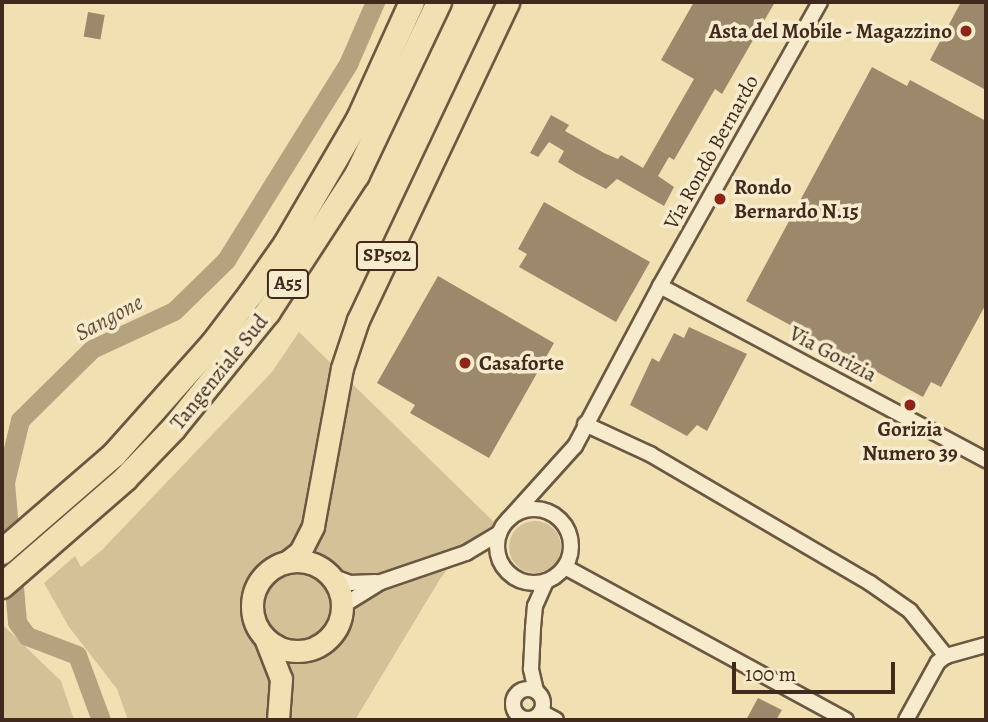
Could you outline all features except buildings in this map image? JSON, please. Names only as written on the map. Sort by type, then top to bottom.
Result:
[{"type":"highway","name":"Tangenziale Sud","points":[[2,552],[74,492],[161,404],[279,254],[359,119],[412,2]]},
{"type":"highway","name":"Tangenziale Sud","points":[[2,586],[77,524],[174,428],[268,312],[357,175],[439,2]]},
{"type":"main road","name":"SP502","points":[[282,695],[278,664],[253,616],[254,593],[266,573],[300,552],[313,526],[350,340],[508,2]]},
{"type":"main road","name":"SP502","points":[[278,720],[282,695],[294,669],[334,631],[342,606],[328,574],[313,526]]},
{"type":"main road","points":[[287,562],[303,562],[328,574]]},
{"type":"main road","points":[[264,636],[282,649],[314,648]]},
{"type":"street","name":"Via Rondò Bernardo","points":[[509,519],[575,446],[660,286],[820,2]]},
{"type":"street","name":"Via Gorizia","points":[[660,286],[986,460]]},
{"type":"street","points":[[585,424],[650,454],[870,583],[910,611],[946,656]]},
{"type":"street","points":[[342,606],[381,582],[466,552],[499,533],[509,519],[533,509],[555,515],[564,523],[572,545],[565,568],[546,581],[535,606],[531,669],[536,691],[543,698],[541,712]]},
{"type":"street","points":[[499,533],[497,547],[505,568],[523,582],[546,581]]},
{"type":"street","points":[[565,568],[846,720]]},
{"type":"street","points":[[328,574],[350,583],[381,582]]},
{"type":"street","points":[[906,720],[932,671],[946,656],[986,645]]},
{"type":"street","points":[[536,691],[517,693],[513,707],[523,718],[541,712],[556,720]]},
{"type":"shaded area","points":[[299,332],[495,523],[462,549],[440,579],[355,720],[128,720],[117,689],[69,627],[44,583],[75,556],[81,567],[102,550],[272,372]]},
{"type":"shaded area","points":[[535,521],[554,528],[561,547],[554,566],[535,573],[516,566],[509,547],[516,528]]},
{"type":"shaded area","points":[[2,624],[61,681],[74,720],[2,720]]},
{"type":"waterway","name":"Sangone","points":[[101,720],[77,655],[27,636],[17,622],[5,482],[20,420],[92,349],[174,311],[226,260],[348,64],[375,2]]},
{"type":"place","name":"Asta del Mobile - Magazzino","points":[[966,31]]},
{"type":"place","name":"Rondo Bernardo N.15","points":[[720,199]]},
{"type":"place","name":"Casaforte","points":[[465,363]]},
{"type":"place","name":"Gorizia Numero 39","points":[[910,405]]}]
